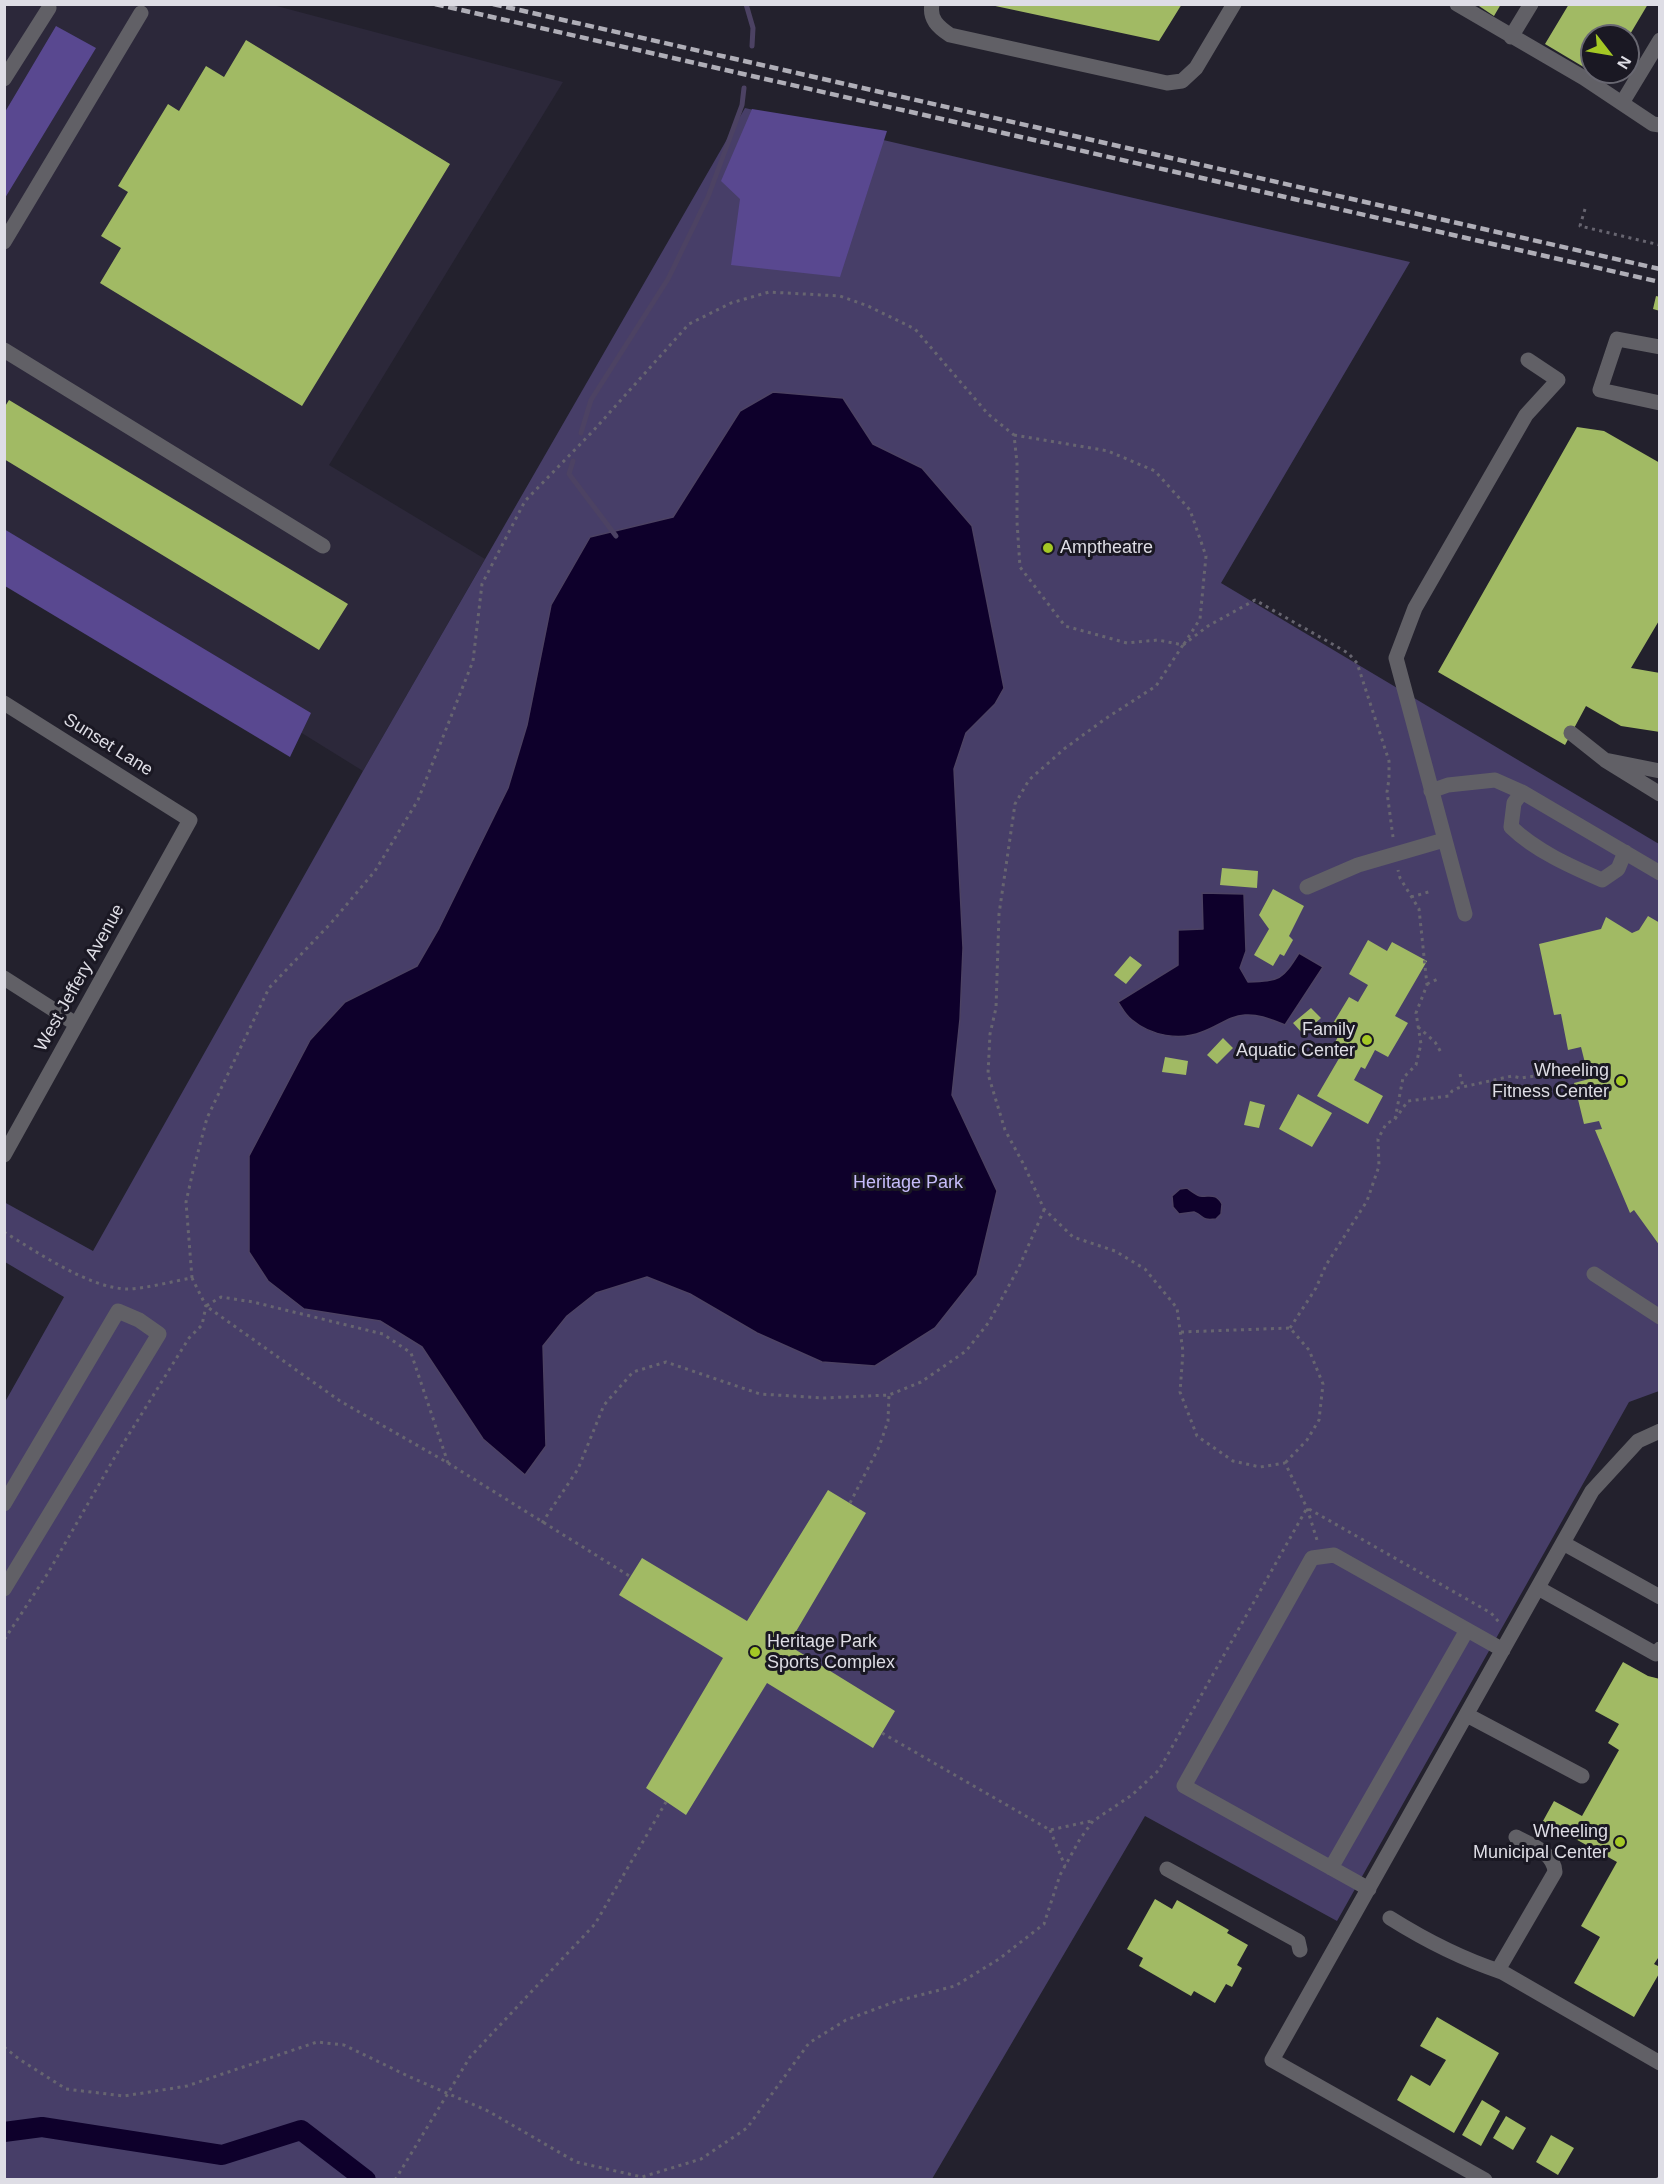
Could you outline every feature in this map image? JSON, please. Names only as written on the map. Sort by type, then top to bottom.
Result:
[{"type":"street","points":[[932,4],[931,13],[937,26],[950,35],[1167,83],[1182,81],[1196,68],[1234,4]]},
{"type":"street","points":[[1457,4],[1584,78],[1653,124],[1659,125]]},
{"type":"street","points":[[1511,37],[1531,4]]},
{"type":"street","points":[[4,79],[49,8]]},
{"type":"street","points":[[4,242],[141,14]]},
{"type":"street","points":[[1622,103],[1659,40]]},
{"type":"street","points":[[1659,347],[1617,339],[1600,390],[1659,404]]},
{"type":"street","points":[[4,350],[322,546]]},
{"type":"street","points":[[1465,914],[1396,658],[1415,608],[1526,415],[1558,381],[1528,360]]},
{"type":"street","name":"Sunset Lane","points":[[4,703],[190,820]]},
{"type":"street","points":[[1571,733],[1605,760],[1659,794]]},
{"type":"street","points":[[1605,760],[1659,771]]},
{"type":"street","points":[[1431,791],[1448,785],[1495,780],[1522,792],[1659,873]]},
{"type":"street","points":[[1522,792],[1514,803],[1511,827],[1522,838],[1567,864],[1602,880],[1618,869],[1625,852]]},
{"type":"street","name":"West Jeffery Avenue","points":[[4,1155],[190,820]]},
{"type":"street","points":[[1307,887],[1358,865],[1444,840]]},
{"type":"street","points":[[4,978],[76,1024]]},
{"type":"street","points":[[1594,1275],[1659,1317]]},
{"type":"street","points":[[4,1504],[118,1311],[139,1320],[159,1334],[4,1589]]},
{"type":"street","points":[[1485,2180],[1272,2060],[1592,1491],[1638,1441],[1659,1431]]},
{"type":"street","points":[[1563,1543],[1659,1597]]},
{"type":"street","points":[[1369,1889],[1184,1786],[1312,1558],[1334,1555],[1503,1650]]},
{"type":"street","points":[[1538,1588],[1656,1654],[1659,1649]]},
{"type":"street","points":[[1331,1868],[1467,1630]]},
{"type":"street","points":[[1467,1715],[1582,1776]]},
{"type":"street","points":[[1498,1970],[1555,1872],[1554,1864],[1548,1855],[1516,1837]]},
{"type":"street","points":[[1167,1869],[1298,1941],[1300,1950]]},
{"type":"street","points":[[1390,1918],[1418,1935],[1478,1964],[1498,1970],[1618,2037],[1659,2063]]},
{"type":"path","points":[[1585,209],[1580,226],[1659,245]]},
{"type":"path","points":[[192,1278],[186,1202],[207,1118],[269,988],[331,923],[375,871],[418,800],[473,662],[482,584],[525,501],[594,430],[689,324],[731,303],[769,292],[840,296],[915,329],[988,414],[1014,435],[1108,451],[1155,471],[1190,510],[1206,556],[1200,619],[1156,686],[1064,749],[1029,780],[1015,804],[999,914],[996,1008],[990,1034],[988,1074],[1005,1130],[1044,1209],[1073,1237],[1115,1251],[1145,1269],[1177,1308],[1183,1352],[1180,1392],[1197,1436],[1233,1461],[1260,1467],[1285,1462],[1307,1440],[1319,1420],[1323,1384],[1309,1350],[1290,1328]]},
{"type":"path","points":[[1014,435],[1020,567],[1065,627],[1127,643],[1158,640],[1183,645],[1208,626],[1255,600],[1348,653],[1357,663],[1389,761],[1387,792],[1395,854],[1400,878],[1419,909],[1427,984],[1416,1013],[1420,1044],[1416,1065],[1403,1078],[1395,1119]]},
{"type":"path","points":[[1411,897],[1432,891]]},
{"type":"path","points":[[1427,984],[1440,978]]},
{"type":"path","points":[[1418,1027],[1435,1042],[1442,1054]]},
{"type":"path","points":[[1460,1074],[1463,1087]]},
{"type":"path","points":[[1290,1328],[1316,1288],[1326,1265],[1367,1201],[1379,1166],[1378,1139],[1386,1124],[1395,1119],[1408,1101],[1449,1096],[1452,1091],[1463,1087],[1512,1076],[1521,1078],[1543,1075]]},
{"type":"path","points":[[543,1523],[578,1469],[604,1406],[633,1372],[666,1362],[760,1394],[825,1398],[890,1395],[921,1382],[966,1351],[989,1323],[1044,1209]]},
{"type":"path","points":[[4,1232],[56,1264],[74,1271]]},
{"type":"path","points":[[448,1463],[411,1353],[383,1334],[253,1302],[221,1297],[206,1306],[340,1401],[448,1463],[631,1577]]},
{"type":"path","points":[[1180,1332],[1290,1328]]},
{"type":"path","points":[[850,1503],[879,1448],[888,1421],[890,1395]]},
{"type":"path","points":[[1285,1462],[1307,1509],[1323,1556]]},
{"type":"path","points":[[1307,1509],[1491,1613],[1501,1624]]},
{"type":"path","points":[[4,2047],[66,2089],[124,2096],[187,2086],[317,2042],[344,2045],[488,2111],[576,2162],[642,2177],[701,2159],[747,2128],[809,2043],[846,2020],[897,2001],[955,1986],[999,1959],[1044,1924],[1065,1866],[1080,1839],[1093,1821],[1132,1795],[1159,1770],[1307,1509]]},
{"type":"path","points":[[882,1733],[1050,1830],[1065,1866]]},
{"type":"path","points":[[395,2180],[470,2057],[595,1924],[666,1802]]},
{"type":"path","points":[[1050,1830],[1093,1821]]},
{"type":"path","points":[[1657,2180],[1659,2175]]},
{"type":"shaded area","points":[[4,5],[273,5],[563,82],[329,465],[485,559],[363,771],[5,549]]},
{"type":"shaded area","points":[[56,26],[96,48],[5,198],[5,112]]},
{"type":"shaded area","points":[[752,109],[887,131],[840,277],[731,265],[740,199],[721,181]]},
{"type":"shaded area","points":[[773,392],[843,398],[873,444],[922,468],[972,526],[1004,688],[995,704],[966,733],[954,769],[963,948],[960,1019],[952,1095],[997,1191],[977,1275],[935,1328],[875,1366],[822,1362],[757,1333],[690,1294],[647,1277],[596,1293],[567,1316],[543,1346],[546,1446],[525,1475],[483,1439],[422,1347],[380,1321],[304,1309],[268,1281],[249,1252],[249,1156],[310,1040],[345,1002],[417,966],[439,928],[508,788],[527,725],[551,605],[590,537],[673,517],[740,411]]},
{"type":"shaded area","points":[[4,529],[311,713],[290,757],[5,586]]},
{"type":"shaded area","points":[[1202,893],[1244,894],[1246,951],[1240,968],[1248,982],[1274,980],[1284,974],[1299,953],[1323,967],[1285,1025],[1261,1016],[1245,1015],[1234,1017],[1193,1035],[1166,1035],[1140,1025],[1128,1016],[1118,1002],[1178,965],[1178,930],[1203,929]]},
{"type":"shaded area","points":[[1187,1188],[1198,1195],[1218,1198],[1222,1204],[1221,1214],[1216,1219],[1205,1219],[1194,1212],[1179,1214],[1173,1207],[1172,1196],[1180,1189]]},
{"type":"green space","name":"Heritage Park","points":[[745,108],[1410,262],[1221,583],[1659,844],[1659,1391],[1629,1402],[1337,1921],[1145,1816],[932,2179],[5,2179],[5,1402],[64,1297],[5,1262],[4,1202],[93,1251],[363,771]]},
{"type":"building","points":[[986,4],[1182,4],[1159,41]]},
{"type":"building","points":[[1476,4],[1501,4],[1494,16]]},
{"type":"building","points":[[1569,4],[1648,4],[1636,24],[1580,24],[1580,65],[1545,44]]},
{"type":"building","points":[[246,40],[450,164],[302,406],[100,283],[121,248],[101,236],[128,192],[118,186],[168,104],[179,111],[206,66],[224,77]]},
{"type":"building","points":[[1656,296],[1660,297],[1660,311],[1653,309]]},
{"type":"building","points":[[9,400],[348,604],[319,650],[4,459],[4,408]]},
{"type":"building","points":[[1577,427],[1604,431],[1660,463],[1660,619],[1631,668],[1660,673],[1660,732],[1621,726],[1586,706],[1565,745],[1438,672]]},
{"type":"building","points":[[1222,868],[1258,871],[1257,888],[1220,885]]},
{"type":"building","points":[[1273,889],[1304,906],[1289,936],[1293,940],[1284,956],[1280,954],[1273,966],[1254,955],[1269,929],[1259,915]]},
{"type":"building","name":"Wheeling Fitness Center","points":[[1648,916],[1660,923],[1660,1246],[1634,1210],[1630,1213],[1595,1130],[1602,1129],[1599,1121],[1584,1124],[1574,1083],[1589,1079],[1581,1047],[1568,1050],[1561,1014],[1554,1015],[1539,944],[1601,929],[1606,917],[1632,933],[1639,930]]},
{"type":"building","name":"Family Aquatic Center","points":[[1368,940],[1387,951],[1392,942],[1427,961],[1395,1016],[1408,1023],[1388,1057],[1375,1050],[1365,1069],[1361,1067],[1354,1080],[1383,1096],[1368,1124],[1317,1096],[1341,1055],[1331,1049],[1342,1030],[1332,1025],[1349,997],[1358,1002],[1368,985],[1349,974]]},
{"type":"building","points":[[1130,956],[1142,965],[1126,984],[1114,975]]},
{"type":"building","points":[[1311,1008],[1321,1018],[1303,1034],[1293,1023]]},
{"type":"building","points":[[1223,1038],[1233,1048],[1217,1064],[1207,1055]]},
{"type":"building","points":[[1165,1057],[1188,1061],[1186,1075],[1162,1072]]},
{"type":"building","points":[[1298,1094],[1332,1113],[1312,1147],[1279,1129]]},
{"type":"building","points":[[1250,1101],[1265,1105],[1259,1128],[1244,1125]]},
{"type":"building","name":"Heritage Park Sports Complex","points":[[828,1490],[866,1513],[788,1645],[895,1711],[873,1748],[767,1683],[686,1815],[646,1788],[723,1658],[619,1595],[642,1558],[747,1621]]},
{"type":"building","name":"Wheeling Municipal Center","points":[[1623,1662],[1648,1676],[1660,1679],[1660,1955],[1654,1964],[1660,1967],[1660,1972],[1634,2017],[1574,1983],[1600,1937],[1581,1926],[1617,1862],[1543,1821],[1554,1801],[1582,1816],[1619,1750],[1608,1743],[1619,1724],[1595,1711]]},
{"type":"building","points":[[1155,1899],[1172,1909],[1177,1900],[1229,1930],[1227,1933],[1248,1945],[1237,1965],[1242,1968],[1232,1987],[1226,1984],[1215,2003],[1194,1991],[1191,1996],[1139,1966],[1143,1958],[1127,1949]]},
{"type":"building","points":[[1437,2017],[1499,2053],[1454,2133],[1397,2100],[1411,2075],[1430,2086],[1446,2060],[1420,2046]]},
{"type":"building","points":[[1482,2100],[1500,2111],[1481,2146],[1462,2135]]},
{"type":"building","points":[[1506,2116],[1526,2128],[1513,2150],[1493,2138]]},
{"type":"building","points":[[1551,2135],[1574,2148],[1558,2175],[1536,2162]]},
{"type":"waterway","points":[[746,4],[753,28],[752,46]]},
{"type":"waterway","points":[[581,433],[591,400],[668,279],[708,197],[742,105],[744,88]]},
{"type":"waterway","points":[[573,461],[569,474],[616,536]]},
{"type":"waterway","points":[[4,2132],[42,2127],[222,2155],[301,2130],[366,2180]]},
{"type":"railway","points":[[435,4],[1660,282]]},
{"type":"railway","points":[[493,4],[1660,269]]},
{"type":"place","name":"Amptheatre","points":[[1048,548]]},
{"type":"place","name":"Family Aquatic Center","points":[[1367,1040]]},
{"type":"place","name":"Wheeling Fitness Center","points":[[1621,1081]]},
{"type":"place","name":"Heritage Park Sports Complex","points":[[755,1652]]},
{"type":"place","name":"Wheeling Municipal Center","points":[[1620,1842]]}]
